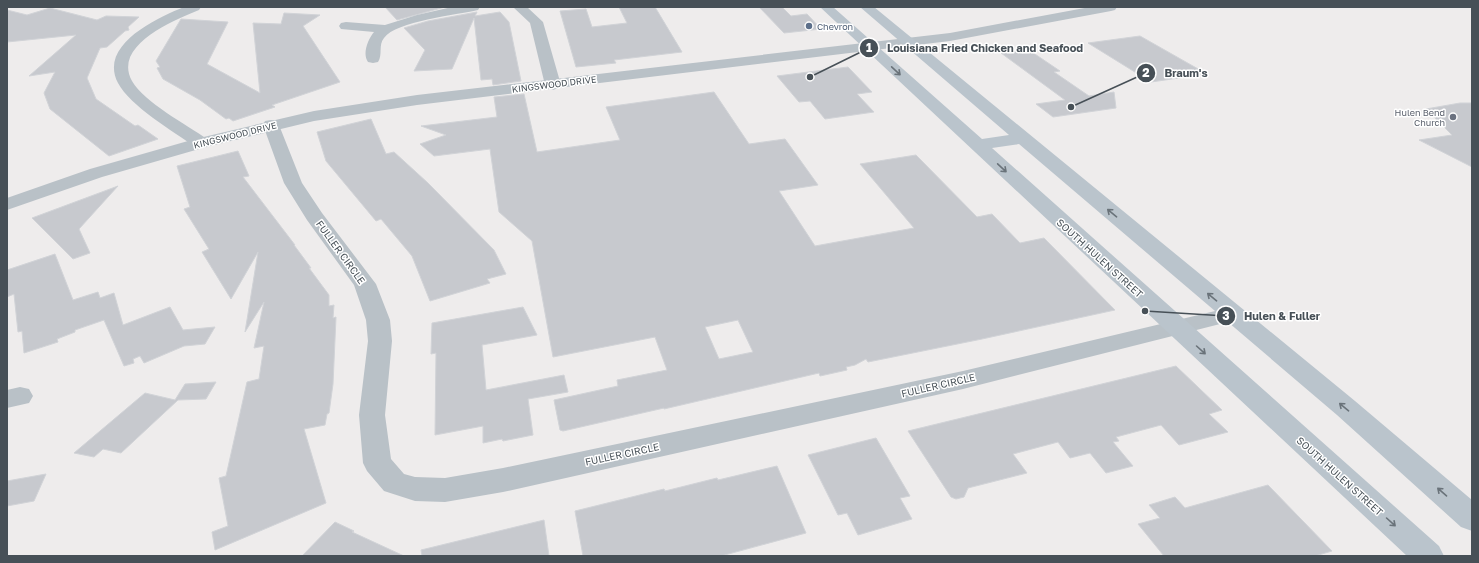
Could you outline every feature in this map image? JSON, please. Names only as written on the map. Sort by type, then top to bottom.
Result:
[{"type":"main road","name":"SOUTH HULEN STREET","points":[[826,7],[1428,556]]},
{"type":"main road","points":[[866,7],[1340,403],[1472,518]]},
{"type":"main road","points":[[977,145],[1022,138]]},
{"type":"street","points":[[196,7],[174,16],[142,34],[132,42],[125,51],[120,63],[123,78],[138,97],[201,143]]},
{"type":"street","points":[[373,58],[373,45],[377,36],[387,29],[403,23],[474,7]]},
{"type":"street","points":[[519,7],[536,22],[553,84]]},
{"type":"street","name":"KINGSWOOD DRIVE","points":[[7,204],[96,173],[201,143],[271,125],[314,116],[412,100],[950,37],[1111,7]]},
{"type":"street","points":[[346,26],[387,29]]},
{"type":"street","name":"FULLER CIRCLE","points":[[271,125],[293,183],[314,216],[365,284],[378,320],[380,341],[372,415],[378,463],[394,483],[415,490],[445,490],[503,480],[963,380],[1232,314]]},
{"type":"building","points":[[385,7],[445,7],[397,20]]},
{"type":"building","points":[[619,7],[655,7],[682,52],[614,60],[616,63],[576,67],[560,11],[586,9],[592,27],[627,23]]},
{"type":"building","points":[[759,7],[782,7],[791,16],[807,14],[821,29],[784,33]]},
{"type":"building","points":[[50,8],[97,20],[106,16],[139,17],[128,27],[129,30],[125,31],[107,47],[100,48],[87,78],[96,99],[135,126],[138,125],[158,139],[109,156],[50,109],[44,93],[55,72],[29,76],[76,35],[7,42],[7,10],[27,15]]},
{"type":"building","points":[[477,12],[475,16],[500,12],[509,22],[521,81],[493,85],[492,79],[481,80],[474,18],[452,69],[414,71],[425,50],[404,28],[428,21]]},
{"type":"building","points":[[284,13],[320,15],[303,26],[340,82],[272,105],[275,107],[233,121],[229,118],[226,119],[200,100],[163,79],[157,68],[160,67],[156,61],[181,19],[228,22],[207,64],[260,93],[253,23],[281,24]]},
{"type":"building","points":[[1140,36],[1207,74],[1151,82],[1088,43]]},
{"type":"building","points":[[1029,50],[1060,71],[1054,72],[1089,96],[1114,92],[1116,108],[1053,117],[1036,104],[1065,100],[1001,53]]},
{"type":"building","points":[[848,67],[872,92],[857,94],[874,112],[825,119],[810,101],[799,102],[777,76]]},
{"type":"building","points":[[714,92],[749,144],[785,139],[818,185],[779,191],[815,246],[914,228],[860,164],[916,155],[977,217],[992,214],[1020,243],[1044,238],[1115,310],[868,362],[866,359],[855,365],[846,367],[847,370],[820,376],[819,373],[664,409],[563,431],[560,430],[554,400],[618,386],[617,380],[667,370],[655,337],[553,357],[532,241],[499,212],[490,149],[434,156],[420,144],[446,135],[421,126],[497,117],[494,97],[524,94],[537,152],[620,140],[606,107]],"holes":[[[738,320],[753,352],[719,359],[705,327]]]},
{"type":"building","points":[[1460,103],[1472,103],[1472,167],[1419,140],[1452,135],[1426,109]]},
{"type":"building","points":[[371,119],[386,154],[394,152],[428,183],[494,250],[506,274],[487,279],[490,283],[430,301],[412,256],[381,219],[376,221],[326,161],[317,132]]},
{"type":"building","points":[[238,151],[249,176],[243,177],[295,245],[311,268],[309,268],[329,295],[329,306],[334,305],[333,318],[336,317],[333,384],[329,413],[327,414],[325,425],[304,429],[326,503],[215,550],[212,532],[228,526],[219,478],[226,476],[247,382],[259,379],[264,346],[254,348],[264,302],[245,332],[258,252],[231,299],[202,252],[209,249],[184,209],[190,207],[177,166]]},
{"type":"building","points":[[118,186],[79,229],[90,253],[73,259],[32,218]]},
{"type":"building","points":[[55,254],[73,300],[98,292],[100,298],[114,293],[123,325],[170,307],[183,330],[215,327],[205,344],[184,346],[144,363],[140,356],[133,359],[134,363],[124,366],[104,320],[75,330],[75,332],[57,339],[58,342],[24,353],[22,331],[18,332],[14,294],[7,297],[7,270]]},
{"type":"building","points":[[523,307],[537,335],[482,345],[486,390],[564,375],[568,392],[528,399],[533,435],[483,443],[483,426],[435,435],[436,353],[431,354],[432,323]]},
{"type":"building","points":[[1176,366],[1222,410],[1209,414],[1228,432],[1179,445],[1161,425],[1116,437],[1119,441],[1113,442],[1133,466],[1106,473],[1090,453],[1070,458],[1058,442],[1013,454],[1027,473],[968,488],[964,497],[956,499],[951,497],[908,431]]},
{"type":"building","points":[[216,382],[206,399],[178,400],[121,453],[103,449],[94,457],[74,453],[145,393],[175,400],[185,384]]},
{"type":"building","points":[[876,438],[910,496],[900,498],[912,519],[858,535],[847,513],[838,515],[808,455]]},
{"type":"building","points":[[777,466],[806,533],[721,556],[583,556],[575,511],[664,489],[665,491],[717,478],[718,480]]},
{"type":"building","points":[[46,474],[34,501],[7,506],[7,481]]},
{"type":"building","points":[[1268,485],[1332,551],[1315,556],[1164,556],[1138,524],[1160,518],[1149,505],[1175,497],[1185,508]]},
{"type":"building","points":[[544,520],[549,556],[422,556],[421,550]]},
{"type":"building","points":[[335,522],[354,531],[352,532],[404,556],[302,556]]},
{"type":"place","name":"Chevron","points":[[809,26]]},
{"type":"place","name":"Louisiana Fried Chicken and Seafood","points":[[810,77]]},
{"type":"place","name":"Braum's","points":[[1071,107]]},
{"type":"place","name":"Hulen Bend Church","points":[[1453,117]]},
{"type":"place","name":"Hulen & Fuller","points":[[1145,311]]}]
